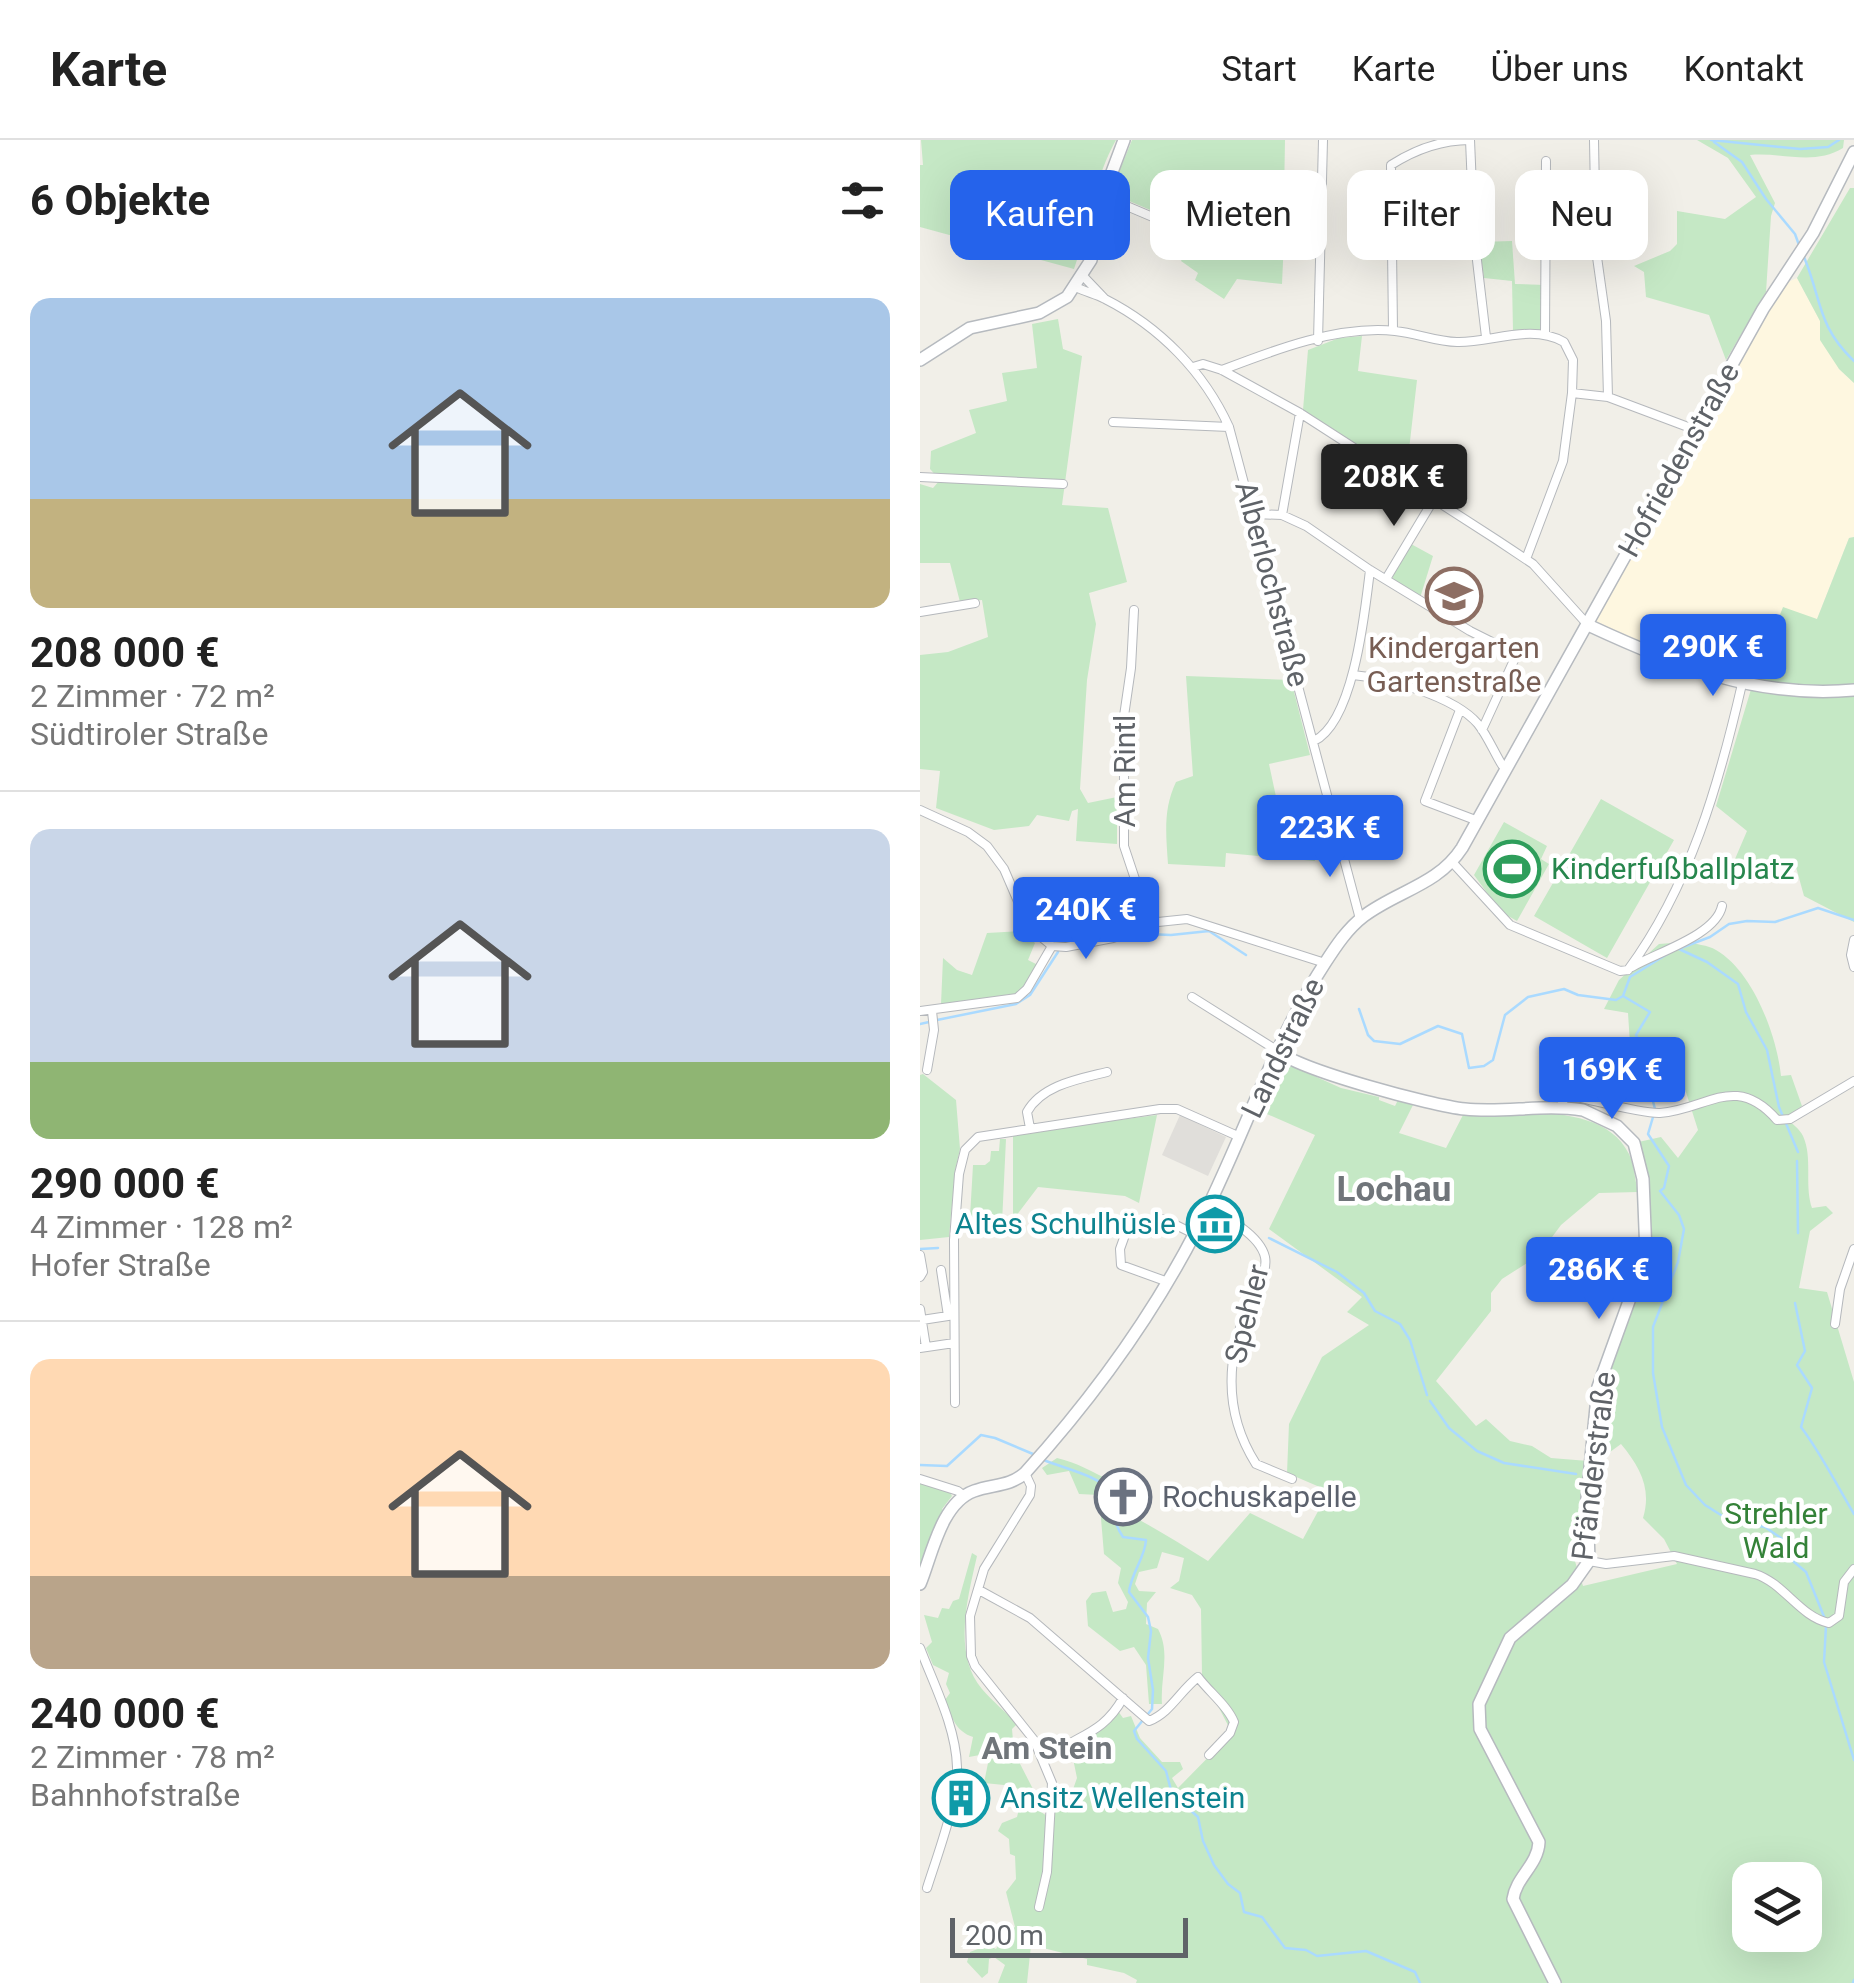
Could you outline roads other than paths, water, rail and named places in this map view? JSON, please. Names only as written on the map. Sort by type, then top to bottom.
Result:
[{"type":"street","points":[[1113,170],[1124,140]]},
{"type":"street","points":[[1318,341],[1322,140]]},
{"type":"street","points":[[1393,330],[1392,165],[1437,143],[1470,140],[1474,235],[1486,337]]},
{"type":"street","points":[[1594,140],[1596,250],[1606,321],[1608,397]]},
{"type":"street","name":"Hofriedenstraße","points":[[1407,892],[1431,880],[1452,862],[1478,822],[1854,152]]},
{"type":"street","points":[[1545,335],[1546,161]]},
{"type":"street","points":[[920,360],[970,328],[1050,308],[1079,282],[1089,260]]},
{"type":"street","name":"Alberlochstraße","points":[[1079,282],[1154,331],[1192,367],[1230,427],[1360,920]]},
{"type":"street","points":[[1222,370],[1339,333],[1393,330],[1457,342],[1545,335],[1564,342],[1573,360],[1563,461],[1526,559]]},
{"type":"street","points":[[1192,367],[1203,364],[1222,370],[1300,413],[1526,559],[1588,625],[1674,664],[1742,684],[1804,692],[1854,690]]},
{"type":"street","points":[[1572,393],[1608,397],[1696,430]]},
{"type":"street","points":[[1282,515],[1300,413]]},
{"type":"street","points":[[1113,422],[1230,427]]},
{"type":"street","points":[[920,477],[1064,484]]},
{"type":"street","points":[[1386,579],[1434,500]]},
{"type":"street","points":[[1254,514],[1282,515],[1306,526],[1370,570],[1510,651],[1514,658],[1482,730]]},
{"type":"street","points":[[1314,741],[1331,729],[1352,675],[1370,570]]},
{"type":"street","points":[[920,612],[975,602]]},
{"type":"street","name":"Am Rintl","points":[[1134,610],[1124,716],[1124,846],[1135,879],[1131,902],[1141,928]]},
{"type":"street","points":[[1352,675],[1393,681],[1460,710],[1476,721],[1502,765],[1508,768]]},
{"type":"street","points":[[1628,970],[1648,944],[1696,844],[1719,775],[1742,684]]},
{"type":"street","points":[[1460,710],[1424,801],[1478,822]]},
{"type":"street","points":[[920,810],[968,832],[987,846],[1004,869],[1029,927],[1052,946],[1114,938],[1172,919],[1202,921],[1324,963]]},
{"type":"street","points":[[1452,862],[1510,925],[1620,971],[1708,931],[1722,906]]},
{"type":"street","name":"Landstraße","points":[[964,1496],[1009,1484],[1025,1473],[1106,1373],[1168,1282],[1194,1234],[1278,1051],[1324,963],[1360,920],[1407,892]]},
{"type":"street","points":[[1854,940],[1854,967]]},
{"type":"street","points":[[920,1011],[933,1017],[1017,998],[1027,990],[1052,946]]},
{"type":"street","points":[[1192,998],[1278,1051]]},
{"type":"street","points":[[928,1070],[933,1017]]},
{"type":"street","name":"Pfänderstraße","points":[[1278,1051],[1318,1070],[1448,1107],[1560,1107],[1601,1116],[1634,1143],[1643,1179],[1647,1236],[1642,1268],[1598,1386],[1587,1498],[1589,1560],[1572,1585],[1510,1638],[1477,1712],[1480,1729],[1539,1842],[1537,1856],[1518,1882],[1513,1899],[1555,1983]]},
{"type":"street","points":[[1030,1128],[1027,1112],[1041,1095],[1107,1072]]},
{"type":"street","points":[[1560,1107],[1567,1096],[1654,1113],[1730,1094],[1758,1104],[1777,1120],[1790,1119],[1854,1081]]},
{"type":"street","points":[[922,1320],[948,1316],[946,1269],[959,1174],[970,1142],[978,1137],[1177,1109],[1240,1137]]},
{"type":"street","name":"Spehler","points":[[1208,1207],[1252,1237],[1264,1253],[1264,1271],[1243,1316],[1236,1342],[1231,1408],[1256,1464],[1292,1479]]},
{"type":"street","points":[[1168,1282],[1121,1264],[1120,1249],[1125,1235],[1159,1219],[1194,1234]]},
{"type":"street","points":[[1836,1324],[1840,1288],[1854,1250]]},
{"type":"street","points":[[920,1255],[921,1275],[946,1269]]},
{"type":"street","points":[[946,1269],[954,1343],[955,1403]]},
{"type":"street","points":[[920,1310],[923,1348],[954,1343]]},
{"type":"street","points":[[1025,1473],[1030,1494],[984,1569],[970,1610],[973,1661],[1028,1731],[1045,1760],[1052,1783],[1047,1872],[1039,1908]]},
{"type":"street","points":[[920,1478],[964,1496],[948,1516],[920,1584]]},
{"type":"street","points":[[1589,1560],[1606,1564],[1674,1556],[1756,1574],[1784,1589],[1817,1620],[1829,1623],[1836,1621],[1841,1611],[1844,1582],[1854,1569]]},
{"type":"street","points":[[979,1590],[1030,1618],[1142,1717],[1152,1721],[1198,1677],[1234,1722],[1230,1733],[1209,1754]]},
{"type":"street","points":[[920,1648],[953,1739],[957,1770],[942,1841],[926,1888]]},
{"type":"street","points":[[1045,1760],[1070,1740],[1104,1725],[1123,1698]]},
{"type":"waterway","points":[[1711,140],[1800,149],[1828,147],[1839,140]]},
{"type":"waterway","points":[[1714,142],[1742,162],[1799,245]]},
{"type":"waterway","points":[[1804,257],[1827,324],[1854,361]]},
{"type":"waterway","points":[[1681,948],[1710,937],[1729,924],[1775,922],[1818,908],[1854,920]]},
{"type":"waterway","points":[[1068,942],[1096,930],[1127,930]]},
{"type":"waterway","points":[[1147,934],[1209,931],[1246,955]]},
{"type":"waterway","points":[[1679,949],[1707,962],[1738,984],[1746,1012],[1767,1050],[1779,1107],[1798,1152]]},
{"type":"waterway","points":[[937,1020],[1016,1004],[1030,995],[1058,952]]},
{"type":"waterway","points":[[1359,1009],[1374,1041],[1400,1044],[1438,1026],[1462,1034],[1469,1068],[1484,1066],[1493,1060],[1505,1015],[1528,997],[1564,989],[1616,1000],[1623,996],[1630,977],[1669,953]]},
{"type":"waterway","points":[[1623,996],[1650,1012],[1636,1035],[1652,1072],[1650,1090],[1655,1109]]},
{"type":"waterway","points":[[920,1024],[929,1022]]},
{"type":"waterway","points":[[1653,1117],[1648,1134],[1669,1166],[1660,1191],[1679,1215],[1684,1229],[1678,1262],[1653,1327],[1653,1373],[1662,1427],[1686,1485],[1705,1505],[1732,1522],[1765,1527],[1785,1541],[1793,1561],[1806,1572],[1825,1619]]},
{"type":"waterway","points":[[1797,1161],[1798,1233]]},
{"type":"waterway","points":[[1269,1238],[1337,1272],[1364,1293],[1375,1311],[1400,1324],[1410,1340],[1427,1395]]},
{"type":"waterway","points":[[920,1249],[938,1248]]},
{"type":"waterway","points":[[1795,1303],[1805,1351],[1797,1365],[1812,1388],[1801,1427],[1854,1514]]},
{"type":"waterway","points":[[1430,1401],[1449,1428],[1477,1451],[1504,1463],[1576,1474]]},
{"type":"waterway","points":[[920,1465],[947,1466],[981,1435],[1033,1454]]},
{"type":"waterway","points":[[1044,1460],[1105,1486],[1123,1537],[1146,1540],[1129,1592],[1148,1617],[1151,1631],[1148,1658],[1152,1709],[1134,1731],[1166,1771],[1172,1794],[1198,1817],[1214,1865],[1240,1893],[1244,1912],[1262,1917],[1285,1948],[1306,1950],[1317,1956],[1366,1951],[1415,1972],[1420,1983]]},
{"type":"waterway","points":[[1826,1626],[1824,1662],[1854,1760]]},
{"type":"place","name":"Kindergarten Gartenstraße","points":[[1454,596]]},
{"type":"place","name":"Kinderfußballplatz","points":[[1512,869]]},
{"type":"place","name":"Altes Schulhüsle","points":[[1215,1224]]},
{"type":"place","name":"Rochuskapelle","points":[[1123,1497]]},
{"type":"place","name":"Ansitz Wellenstein","points":[[961,1798]]},
{"type":"district","name":"Lochau","points":[[1394,1189]]},
{"type":"district","name":"Am Stein","points":[[1047,1748]]},
{"type":"park label","name":"Strehler Wald","points":[[1776,1531]]}]
